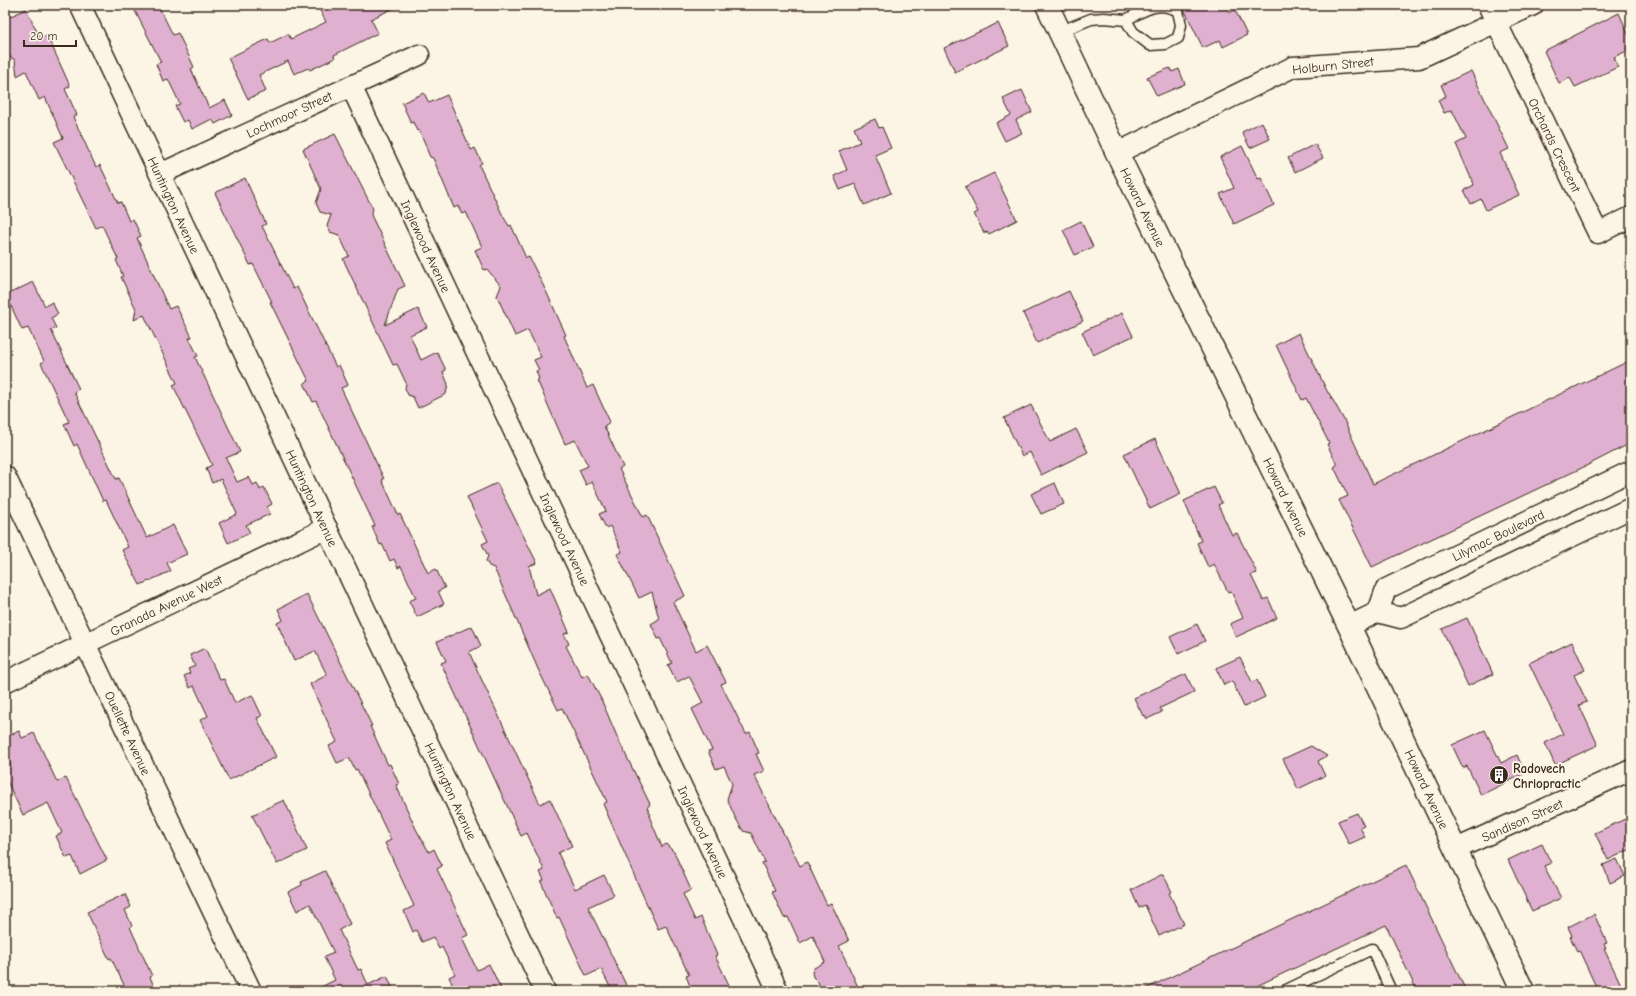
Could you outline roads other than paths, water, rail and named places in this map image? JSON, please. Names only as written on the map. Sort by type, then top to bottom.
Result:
[{"type":"street","name":"Huntington Avenue","points":[[80,5],[545,991]]},
{"type":"street","name":"Howard Avenue","points":[[1047,5],[1117,153],[1350,626],[1523,991]]},
{"type":"street","points":[[1488,5],[1496,23]]},
{"type":"street","name":"Holburn Street","points":[[1117,153],[1293,67],[1420,58],[1533,5]]},
{"type":"street","name":"Orchards Crescent","points":[[1496,23],[1598,233],[1631,217]]},
{"type":"street","name":"Lochmoor Street","points":[[160,174],[419,55]]},
{"type":"street","name":"Inglewood Avenue","points":[[351,86],[778,991]]},
{"type":"street","name":"Lilymac Boulevard","points":[[1378,612],[1386,589],[1631,472]]},
{"type":"street","name":"Ouellette Avenue","points":[[5,476],[251,991]]},
{"type":"street","points":[[1350,626],[1378,612],[1401,618],[1631,508]]},
{"type":"street","name":"Granada Avenue West","points":[[5,682],[327,528]]},
{"type":"street","name":"Sandison Street","points":[[1456,849],[1631,770]]},
{"type":"lane","points":[[1059,32],[1091,19],[1104,18],[1126,20],[1149,7],[1160,5],[1170,7],[1178,11],[1181,25],[1178,38],[1166,44],[1150,45],[1133,32],[1126,20]]},
{"type":"lane","points":[[1284,991],[1372,949],[1391,991]]},
{"type":"place","name":"Radovech Chriopractic","points":[[1499,775]]}]
